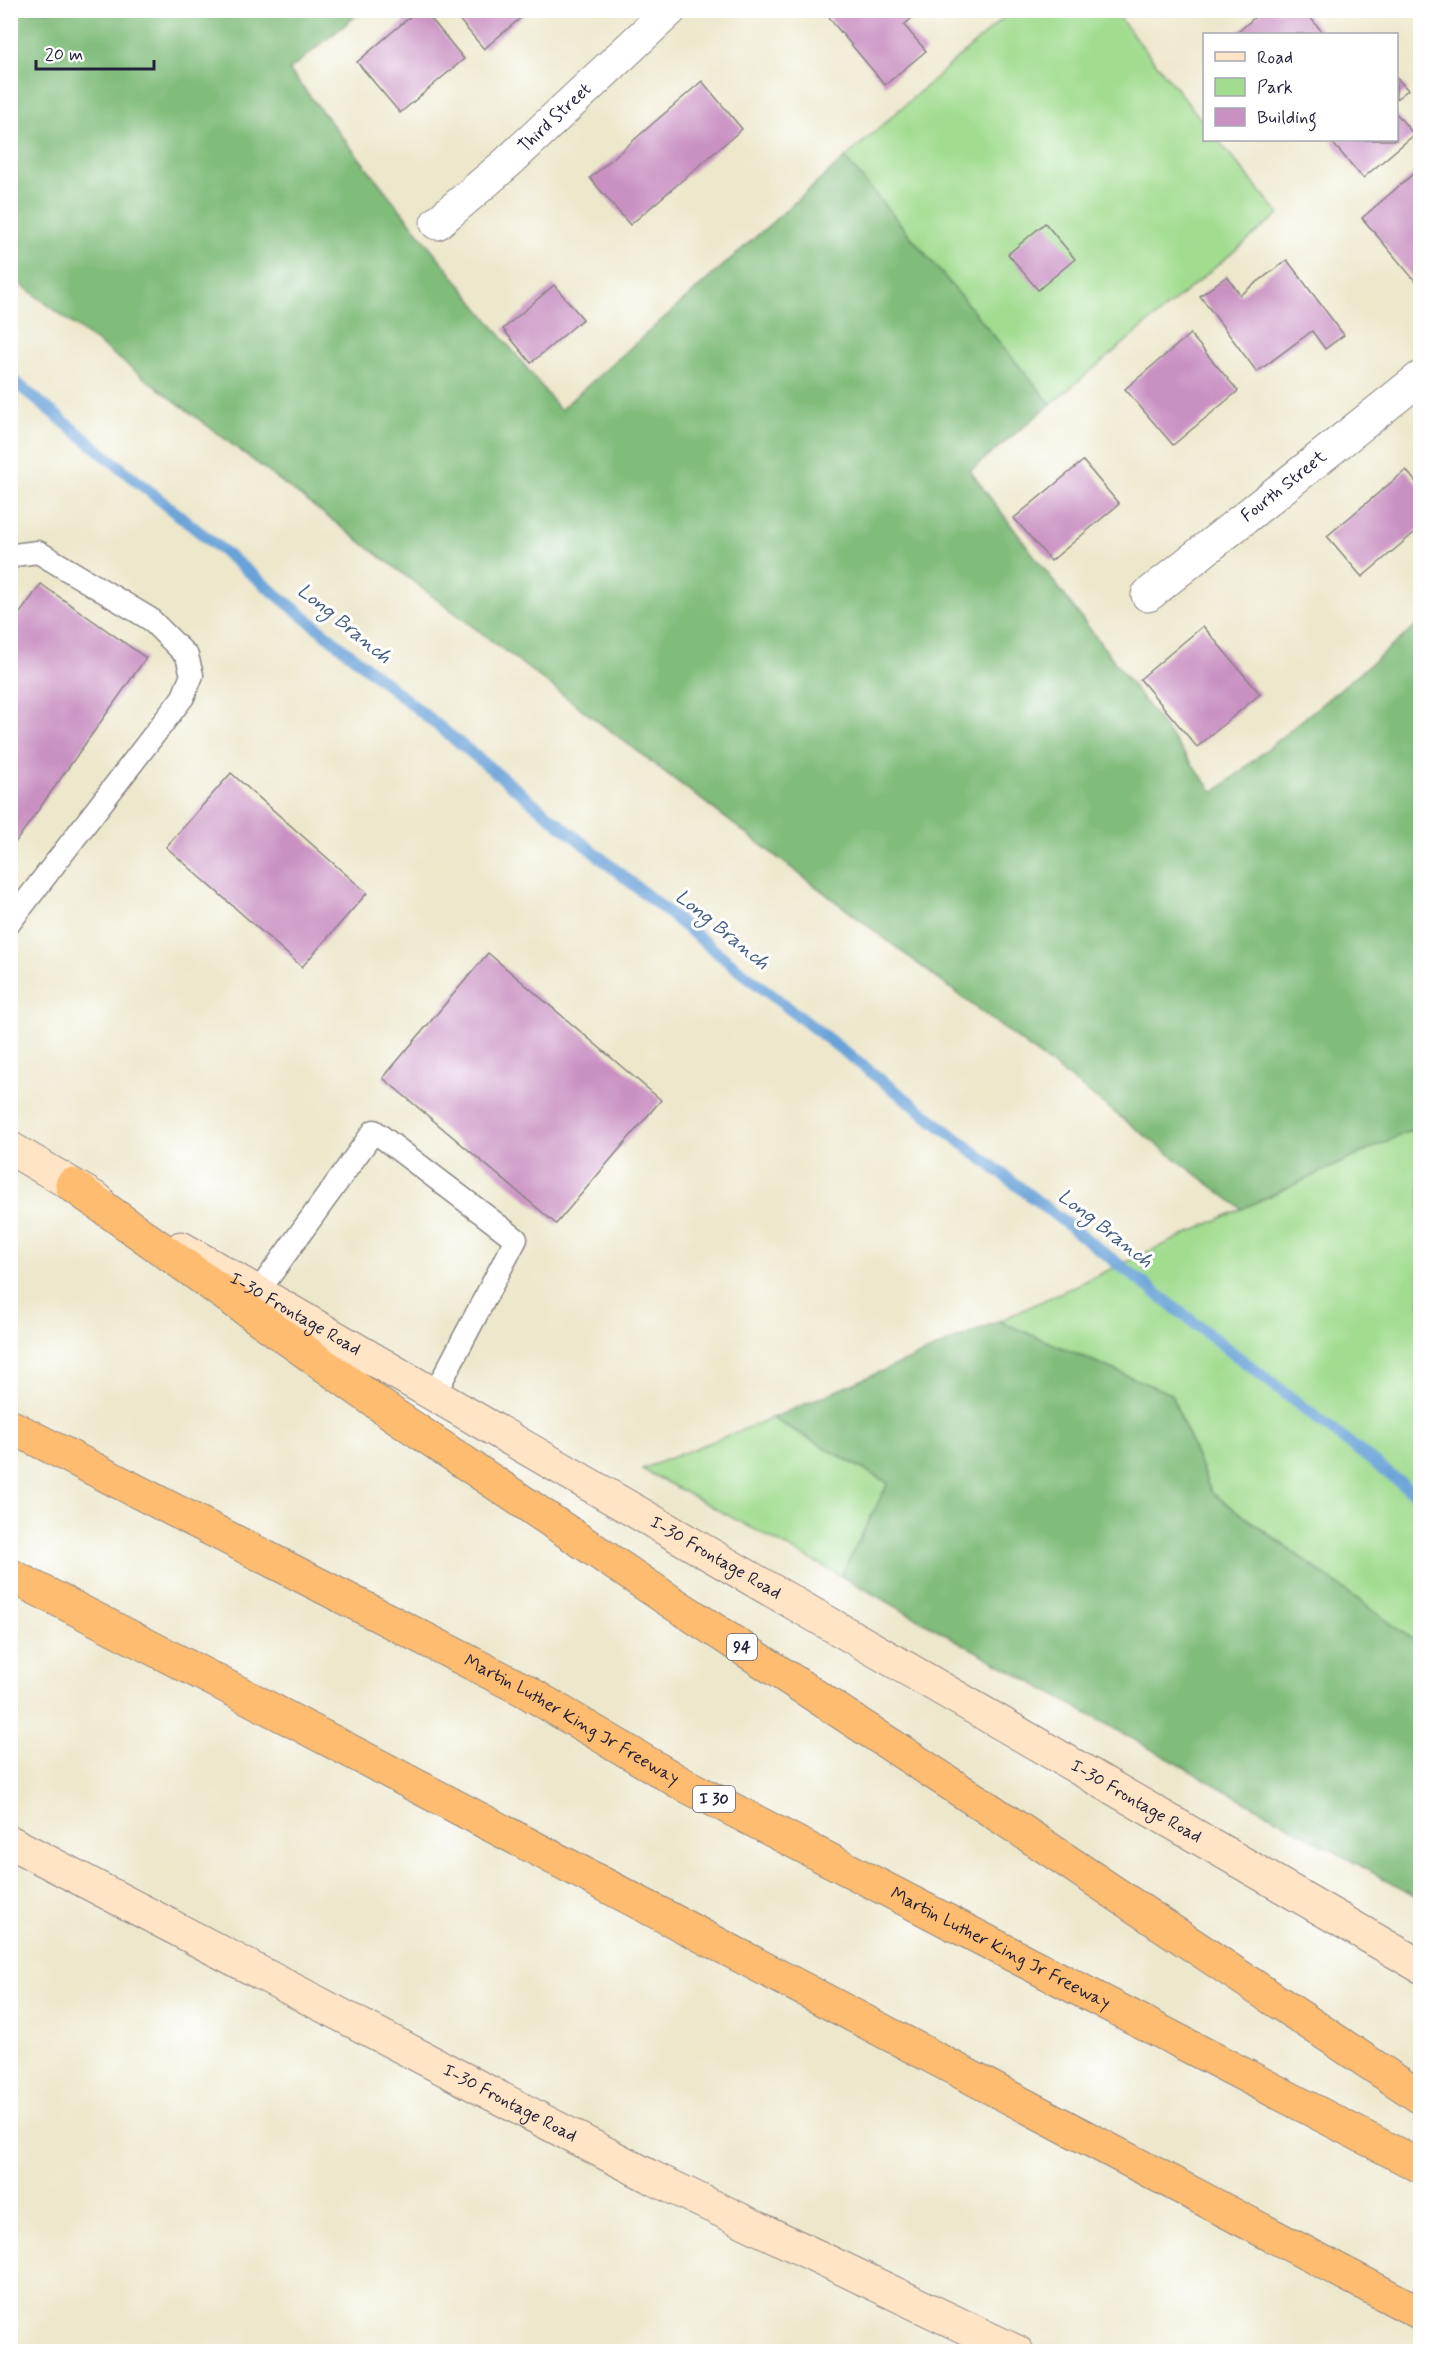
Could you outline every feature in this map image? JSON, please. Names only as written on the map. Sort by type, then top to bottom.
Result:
[{"type":"highway","name":"94","points":[[72,1185],[404,1421],[1420,2097]]},
{"type":"highway","name":"Martin Luther King Jr Freeway","points":[[10,1426],[524,1690],[681,1783],[1420,2166]]},
{"type":"highway","points":[[10,1575],[1420,2313]]},
{"type":"main road","name":"I-30 Frontage Road","points":[[10,1149],[1420,1966]]},
{"type":"main road","name":"I-30 Frontage Road","points":[[10,1842],[649,2176],[1017,2352]]},
{"type":"street","name":"Third Street","points":[[437,223],[507,163],[670,10]]},
{"type":"street","name":"Fourth Street","points":[[1148,595],[1420,378]]},
{"type":"lane","points":[[10,559],[14,555],[38,552],[150,619],[187,656],[192,675],[183,697],[10,922]]},
{"type":"lane","points":[[258,1292],[374,1131],[516,1239],[434,1395]]},
{"type":"green space","points":[[10,11],[362,11],[289,70],[560,410],[845,158],[1051,404],[970,471],[1214,793],[1420,623],[1420,1126],[1242,1209],[11,277]]},
{"type":"green space","points":[[1011,11],[1114,11],[1203,122],[1203,141],[1219,141],[1279,214],[1051,404],[845,158]]},
{"type":"green space","points":[[1420,1126],[1420,1645],[1211,1492],[1171,1394],[999,1321]]},
{"type":"green space","points":[[999,1321],[1171,1394],[1211,1492],[1420,1645],[1420,1899],[841,1576],[888,1483],[772,1418]]},
{"type":"green space","points":[[772,1418],[888,1483],[841,1576],[642,1469]]},
{"type":"building","points":[[418,10],[424,10],[464,59],[400,113],[357,62]]},
{"type":"building","points":[[451,10],[530,10],[484,49]]},
{"type":"building","points":[[838,10],[921,10],[904,25],[926,51],[885,85],[829,18]]},
{"type":"building","points":[[1263,10],[1304,10],[1323,33],[1239,33]]},
{"type":"building","points":[[1398,79],[1408,90],[1398,98]]},
{"type":"building","points":[[702,81],[742,129],[630,225],[590,178]]},
{"type":"building","points":[[1398,115],[1414,135],[1363,178],[1331,141],[1398,141]]},
{"type":"building","points":[[1420,168],[1420,278],[1416,282],[1362,218]]},
{"type":"building","points":[[1045,223],[1075,259],[1038,290],[1008,254]]},
{"type":"building","points":[[1287,260],[1344,335],[1325,349],[1312,331],[1257,372],[1200,296],[1227,276],[1240,295]]},
{"type":"building","points":[[554,285],[583,319],[531,363],[503,329]]},
{"type":"building","points":[[1190,334],[1238,391],[1173,445],[1125,389]]},
{"type":"building","points":[[1083,461],[1119,504],[1051,561],[1014,518]]},
{"type":"building","points":[[1406,470],[1420,487],[1420,528],[1362,577],[1327,536]]},
{"type":"building","points":[[41,584],[146,658],[10,850],[10,627]]},
{"type":"building","points":[[1203,626],[1260,694],[1197,747],[1140,679]]},
{"type":"building","points":[[231,773],[367,893],[302,967],[166,847]]},
{"type":"building","points":[[488,953],[661,1100],[556,1224],[383,1078]]},
{"type":"waterway","name":"Long Branch","points":[[10,378],[729,962],[1420,1498]]}]
